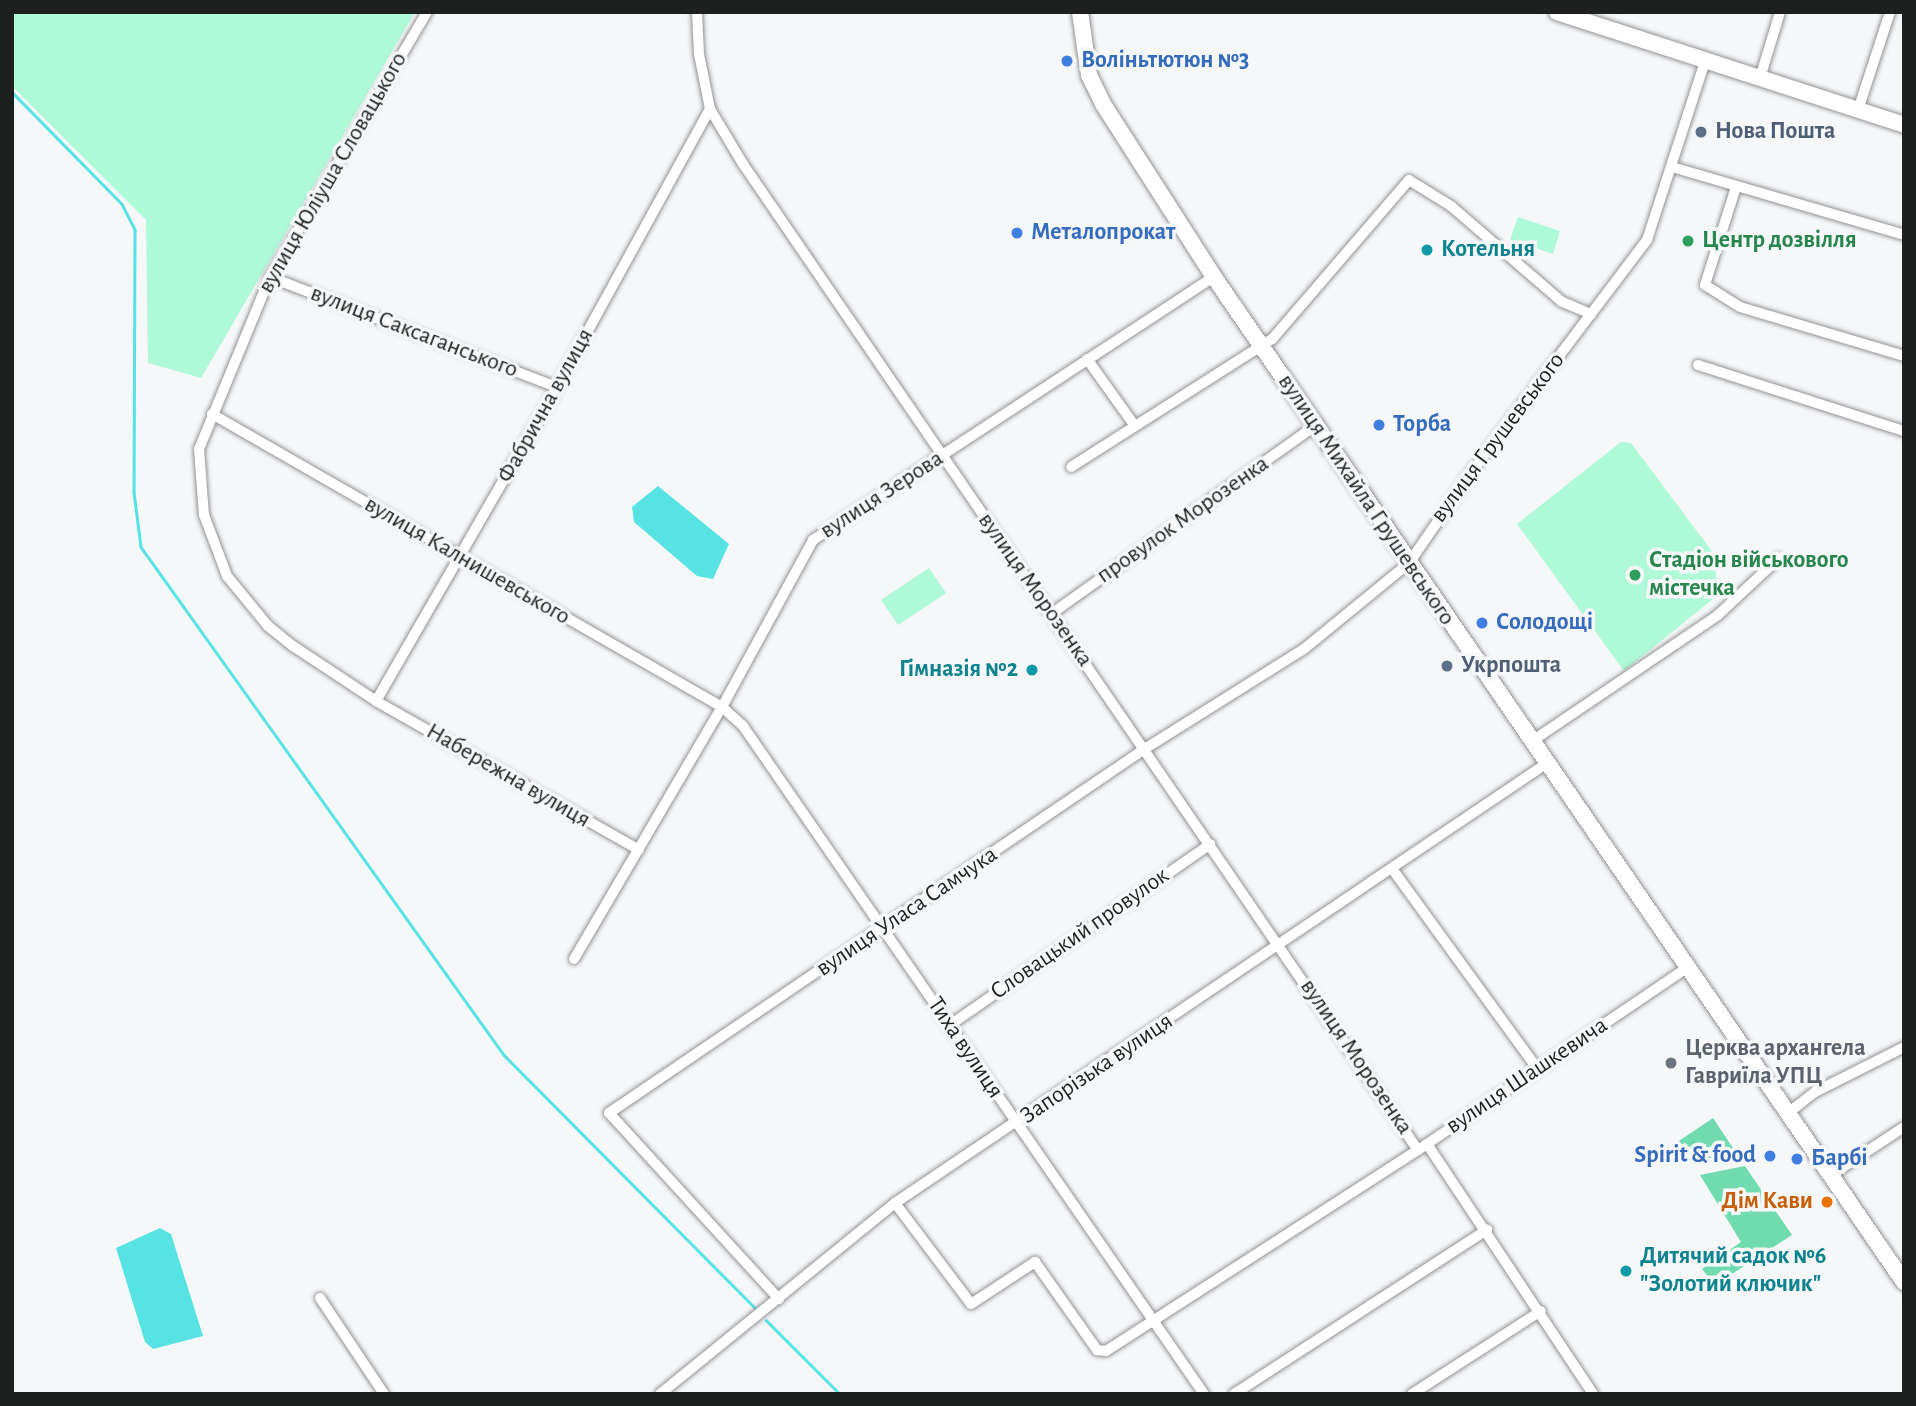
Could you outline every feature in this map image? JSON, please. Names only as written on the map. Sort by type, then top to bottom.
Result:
[{"type":"main road","name":"вулиця Михайла Грушевського","points":[[1080,12],[1090,75],[1103,104],[1214,277],[1904,1282]]},
{"type":"main road","points":[[1557,12],[1904,125]]},
{"type":"street","name":"вулиця Юліуша Словацького","points":[[376,701],[268,626],[228,576],[204,516],[199,482],[199,449],[270,277],[426,12]]},
{"type":"street","name":"вулиця Морозенка","points":[[697,12],[699,54],[710,109],[941,456],[1423,1147],[1487,1230],[1593,1394]]},
{"type":"street","points":[[1759,78],[1780,12]]},
{"type":"street","points":[[1858,110],[1890,12]]},
{"type":"street","name":"вулиця Грушевського","points":[[1409,563],[1416,547],[1647,240],[1705,62]]},
{"type":"street","name":"Фабрична вулиця","points":[[376,701],[557,387],[710,109]]},
{"type":"street","points":[[1672,167],[1904,235]]},
{"type":"street","points":[[1071,467],[1262,346],[1409,180],[1451,205],[1561,301],[1591,314]]},
{"type":"street","points":[[1737,187],[1705,285],[1740,307],[1904,356]]},
{"type":"street","name":"вулиця Саксаганського","points":[[270,277],[557,387]]},
{"type":"street","name":"вулиця Зерова","points":[[574,959],[722,707],[813,540],[1214,277]]},
{"type":"street","points":[[1087,359],[1135,426]]},
{"type":"street","points":[[1698,365],[1904,431]]},
{"type":"street","name":"вулиця Калнишевського","points":[[212,414],[722,707]]},
{"type":"street","name":"провулок Морозенка","points":[[1051,614],[1315,426]]},
{"type":"street","points":[[1532,741],[1718,615],[1779,558]]},
{"type":"street","name":"вулиця Уласа Самчука","points":[[779,1299],[609,1113],[882,930],[1146,748],[1304,649],[1409,563]]},
{"type":"street","name":"Набережна вулиця","points":[[376,701],[639,850]]},
{"type":"street","name":"Тиха вулиця","points":[[722,707],[743,726],[1204,1394]]},
{"type":"street","name":"Запорізька вулиця","points":[[660,1394],[895,1203],[1282,945],[1547,763]]},
{"type":"street","name":"Словацький провулок","points":[[950,1024],[1210,844]]},
{"type":"street","points":[[1393,870],[1537,1068]]},
{"type":"street","name":"вулиця Шашкевича","points":[[895,1203],[971,1304],[1035,1262],[1097,1350],[1106,1351],[1153,1318],[1423,1147],[1688,967]]},
{"type":"street","points":[[1788,1113],[1815,1093],[1904,1046]]},
{"type":"street","points":[[1831,1175],[1904,1127]]},
{"type":"street","points":[[1234,1394],[1487,1230]]},
{"type":"street","points":[[320,1298],[384,1394]]},
{"type":"street","points":[[1412,1394],[1541,1311]]},
{"type":"green space","points":[[12,12],[415,12],[201,378],[148,363],[146,220],[12,86]]},
{"type":"green space","points":[[1518,217],[1560,231],[1553,254],[1510,240]]},
{"type":"green space","name":"Стадіон військового містечка","points":[[1621,442],[1631,443],[1714,554],[1718,595],[1624,671],[1517,524]]},
{"type":"green space","points":[[929,568],[946,593],[898,625],[881,600]]},
{"type":"green space","points":[[1713,1118],[1737,1154],[1684,1162],[1673,1145]]},
{"type":"green space","points":[[1745,1166],[1792,1235],[1715,1285],[1702,1269],[1741,1242],[1700,1175]]},
{"type":"water","points":[[658,486],[729,544],[713,579],[697,576],[634,522],[632,507]]},
{"type":"water","points":[[160,1228],[171,1234],[203,1336],[153,1349],[145,1342],[116,1248]]},
{"type":"waterway","points":[[12,92],[122,204],[135,230],[134,492],[141,547],[504,1055],[756,1309]]},
{"type":"waterway","points":[[766,1320],[840,1394]]},
{"type":"place","name":"Воліньтютюн №3","points":[[1067,61]]},
{"type":"place","name":"Нова Пошта","points":[[1701,132]]},
{"type":"place","name":"Металопрокат","points":[[1017,233]]},
{"type":"place","name":"Центр дозвілля","points":[[1688,241]]},
{"type":"place","name":"Котельня","points":[[1427,250]]},
{"type":"place","name":"Торба","points":[[1379,425]]},
{"type":"place","name":"Стадіон військового містечка","points":[[1635,575]]},
{"type":"place","name":"Солодощі","points":[[1482,623]]},
{"type":"place","name":"Укрпошта","points":[[1447,666]]},
{"type":"place","name":"Гімназія №2","points":[[1032,670]]},
{"type":"place","name":"Церква архангела Гавриїла УПЦ","points":[[1671,1063]]},
{"type":"place","name":"Spirit & food","points":[[1770,1156]]},
{"type":"place","name":"Барбі","points":[[1797,1159]]},
{"type":"place","name":"Дім Кави","points":[[1827,1202]]},
{"type":"place","name":"Дитячий садок №6 \"Золотий ключик\"","points":[[1626,1271]]}]
